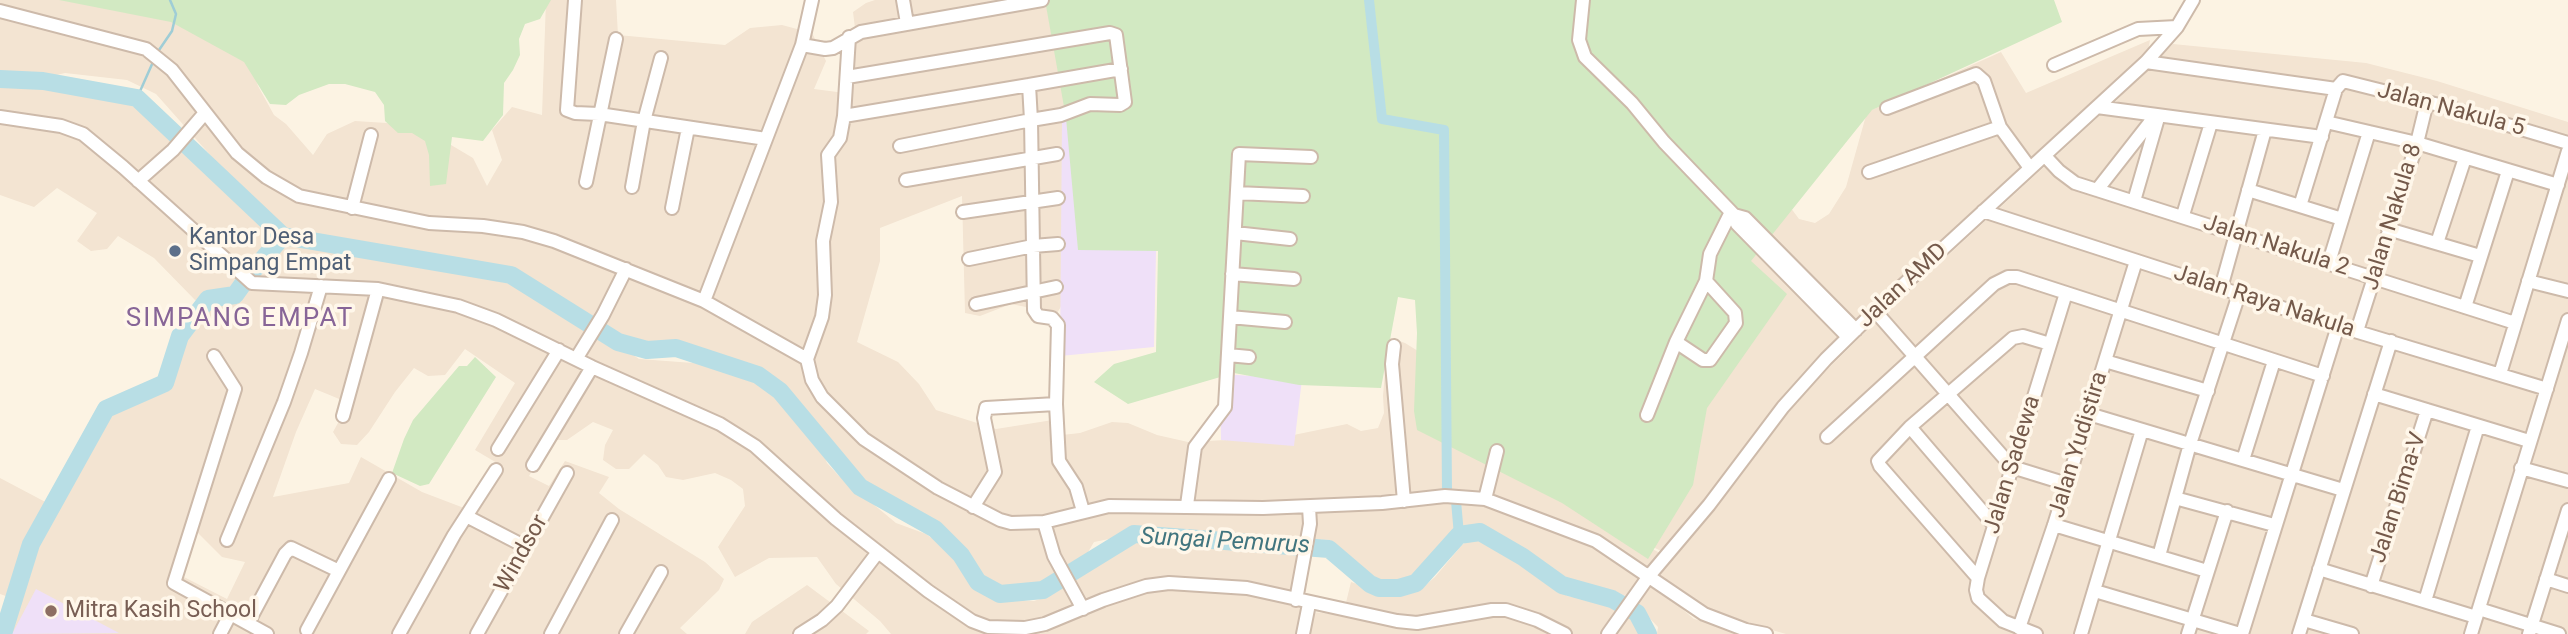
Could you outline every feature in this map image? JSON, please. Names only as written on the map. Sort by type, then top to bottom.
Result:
[{"type":"street","points":[[575,0],[566,107],[575,113],[599,114],[766,139]]},
{"type":"street","points":[[704,301],[802,45],[812,0]]},
{"type":"street","points":[[903,0],[906,23]]},
{"type":"street","points":[[802,45],[825,49],[861,32],[1042,0]]},
{"type":"street","points":[[1583,0],[1578,40],[1585,57],[1632,103],[1664,142],[1733,213],[1737,224],[1852,333]]},
{"type":"street","name":"Jalan AMD","points":[[1608,634],[1634,594],[1709,505],[1783,407],[1875,311],[2146,62],[2177,27],[2193,0]]},
{"type":"street","points":[[0,11],[139,46],[156,57],[178,78],[204,114],[237,152],[279,186],[316,201],[429,223],[483,226],[523,232],[554,241],[704,301],[807,359]]},
{"type":"street","points":[[2054,65],[2138,29],[2177,27]]},
{"type":"street","points":[[847,78],[1111,33],[1117,38],[1125,100],[1122,104],[1090,104],[1061,115],[901,146]]},
{"type":"street","points":[[586,182],[616,39]]},
{"type":"street","points":[[844,41],[847,78],[844,116],[840,138],[828,155],[831,202],[823,241],[822,317],[807,359],[815,387],[851,428],[863,439],[938,488],[1011,523],[1044,522],[1109,506],[1309,507],[1451,496],[1485,499],[1596,541],[1729,629],[1766,634]]},
{"type":"street","points":[[632,187],[644,121],[661,58]]},
{"type":"street","points":[[2146,62],[2336,89],[2300,206]]},
{"type":"street","points":[[844,116],[1121,69]]},
{"type":"street","points":[[1887,108],[1976,74],[1984,81],[2000,127],[2030,168]]},
{"type":"street","name":"Jalan Nakula 5","points":[[2336,89],[2343,81],[2568,143]]},
{"type":"street","points":[[1029,85],[1035,314],[1040,318],[1052,318],[1058,325],[1056,404],[1059,461],[1076,487],[1083,511]]},
{"type":"street","name":"Jalan Nakula 8","points":[[2357,331],[2417,143],[2427,102]]},
{"type":"street","points":[[2097,107],[2322,137]]},
{"type":"street","points":[[138,181],[173,150],[204,114]]},
{"type":"street","points":[[0,117],[74,129],[83,134],[247,279],[378,289],[458,306],[496,320],[592,367],[711,420],[755,446],[810,497],[877,552],[986,631],[1045,624],[1146,586],[1169,583],[1247,589],[1418,628],[1492,610],[1506,610],[1537,620],[1564,634]]},
{"type":"street","points":[[2097,190],[2157,117]]},
{"type":"street","points":[[2134,201],[2157,117]]},
{"type":"street","points":[[2326,122],[2417,143],[2557,185]]},
{"type":"street","points":[[2183,215],[2211,124]]},
{"type":"street","points":[[1870,172],[2000,127]]},
{"type":"street","points":[[672,208],[688,128]]},
{"type":"street","points":[[2221,288],[2265,130]]},
{"type":"street","points":[[2329,262],[2370,132]]},
{"type":"street","points":[[352,208],[371,135]]},
{"type":"street","points":[[2500,374],[2568,151]]},
{"type":"street","points":[[906,180],[1057,154]]},
{"type":"street","points":[[1187,505],[1195,447],[1225,407],[1239,154],[1311,157]]},
{"type":"street","name":"Jalan Nakula 2","points":[[2045,156],[2068,178],[2097,190],[2237,232],[2515,323]]},
{"type":"street","points":[[2437,243],[2465,158]]},
{"type":"street","points":[[2465,307],[2508,171]]},
{"type":"street","points":[[2248,190],[2342,219]]},
{"type":"street","points":[[1237,193],[1303,196]]},
{"type":"street","points":[[963,212],[1058,198]]},
{"type":"street","name":"Jalan Raya Nakula","points":[[1983,211],[2338,326],[2547,388]]},
{"type":"street","points":[[1647,415],[1676,342],[1706,281],[1710,254],[1733,213]]},
{"type":"street","points":[[2388,229],[2480,256]]},
{"type":"street","points":[[1234,233],[1290,239]]},
{"type":"street","points":[[970,258],[1058,244]]},
{"type":"street","name":"Jalan Yudistira","points":[[2010,629],[2054,525],[2136,261]]},
{"type":"street","points":[[576,359],[603,315],[626,269]]},
{"type":"street","points":[[1232,274],[1294,279]]},
{"type":"street","points":[[1827,437],[2002,278],[2017,277],[2223,346],[2323,376]]},
{"type":"street","points":[[1676,342],[1703,360],[1710,360],[1736,323],[1735,313],[1706,281]]},
{"type":"street","points":[[2528,281],[2568,291]]},
{"type":"street","points":[[227,540],[284,402],[302,353],[321,286]]},
{"type":"street","points":[[976,304],[1056,287]]},
{"type":"street","points":[[343,416],[378,289]]},
{"type":"street","name":"Jalan Sadewa","points":[[1978,578],[2066,293]]},
{"type":"street","points":[[2159,556],[2190,444],[2239,294]]},
{"type":"street","points":[[1875,311],[2012,467],[2067,484]]},
{"type":"street","points":[[1230,317],[1286,322]]},
{"type":"street","points":[[2095,591],[2241,634],[2338,326]]},
{"type":"street","points":[[2471,634],[2567,326]]},
{"type":"street","points":[[2036,634],[2010,629],[1978,598],[1978,578],[1878,461],[1910,427],[2017,336],[2023,335],[2050,344]]},
{"type":"street","points":[[2299,634],[2391,341]]},
{"type":"street","points":[[1394,346],[1392,364],[1404,501]]},
{"type":"street","points":[[498,449],[559,350]]},
{"type":"street","points":[[1228,355],[1249,357]]},
{"type":"street","points":[[214,356],[236,388],[174,583],[267,634]]},
{"type":"street","points":[[2105,361],[2208,391]]},
{"type":"street","points":[[2243,460],[2274,361]]},
{"type":"street","points":[[533,465],[592,367]]},
{"type":"street","points":[[2374,394],[2529,441]]},
{"type":"street","points":[[973,507],[995,472],[984,418],[986,408],[1056,404]]},
{"type":"street","name":"Jalan Bima-V","points":[[2371,586],[2427,410]]},
{"type":"street","points":[[2089,414],[2343,490]]},
{"type":"street","points":[[2425,601],[2478,426]]},
{"type":"street","points":[[1910,427],[1994,525]]},
{"type":"street","points":[[2081,634],[2142,430]]},
{"type":"street","points":[[1485,499],[1497,451]]},
{"type":"street","points":[[2521,468],[2568,481]]},
{"type":"street","points":[[399,634],[454,535],[496,470]]},
{"type":"street","name":"Windsor","points":[[477,634],[567,473]]},
{"type":"street","points":[[307,630],[390,479]]},
{"type":"street","points":[[2175,498],[2274,525]]},
{"type":"street","points":[[1303,634],[1303,564],[1310,524],[1309,507]]},
{"type":"street","points":[[2530,630],[2565,532],[2568,510]]},
{"type":"street","points":[[2188,634],[2227,511]]},
{"type":"street","points":[[468,517],[526,547]]},
{"type":"street","points":[[551,634],[612,520]]},
{"type":"street","points":[[1044,522],[1054,556],[1083,609]]},
{"type":"street","points":[[2054,525],[2207,571]]},
{"type":"street","points":[[248,623],[285,554],[291,548],[339,571]]},
{"type":"street","points":[[800,634],[822,620],[837,606],[877,552]]},
{"type":"street","points":[[2319,569],[2530,630],[2558,634]]},
{"type":"street","points":[[626,634],[661,572]]},
{"type":"street","points":[[2546,579],[2568,586]]},
{"type":"street","points":[[220,634],[231,613]]},
{"type":"street","points":[[2304,620],[2352,634]]},
{"type":"street","points":[[966,634],[972,621]]},
{"type":"shaded area","points":[[0,0],[77,0],[201,16],[248,56],[258,86],[274,115],[286,124],[313,155],[327,134],[355,121],[387,123],[446,142],[473,158],[487,186],[502,160],[492,130],[512,107],[542,115],[546,0],[616,0],[618,35],[725,45],[750,28],[782,25],[812,33],[826,61],[814,89],[845,93],[855,28],[853,12],[866,3],[875,0],[1119,0],[1064,86],[1063,303],[1053,320],[1037,319],[1026,307],[1011,304],[980,316],[965,313],[962,196],[880,228],[880,261],[857,342],[898,362],[919,384],[936,410],[996,429],[1059,419],[1062,435],[1080,433],[1112,422],[1128,423],[1157,435],[1188,442],[1284,437],[1347,424],[1361,431],[1378,428],[1384,413],[1388,337],[1418,351],[1432,435],[1660,553],[1632,597],[1563,582],[1525,551],[1483,530],[1468,532],[1454,541],[1432,564],[1406,581],[1376,580],[1360,576],[1343,550],[1330,540],[1149,531],[1094,542],[1084,559],[1062,580],[1031,592],[1001,589],[974,572],[954,548],[929,529],[874,499],[847,479],[801,405],[775,384],[748,368],[720,357],[624,347],[527,279],[460,260],[367,245],[292,240],[242,201],[227,174],[156,94],[127,80],[65,73],[35,80],[0,81]]},
{"type":"shaded area","points":[[2150,40],[2148,51],[2127,77],[1827,351],[1667,554],[1651,546],[1771,181],[1799,219],[1815,223],[1829,214],[1846,187],[1867,112],[2001,52],[2026,93]]},
{"type":"shaded area","points":[[2173,44],[2366,63],[2437,81],[2568,122],[2568,634],[1786,634],[1695,608],[1655,577],[1802,394],[1882,316],[2118,99]]},
{"type":"shaded area","points":[[0,84],[99,91],[142,109],[155,118],[264,230],[284,243],[500,280],[545,296],[639,359],[707,364],[770,384],[816,433],[827,463],[838,475],[896,523],[926,534],[944,547],[969,573],[983,594],[990,598],[1034,601],[1049,596],[1112,551],[1143,539],[1189,537],[1299,556],[1302,634],[891,634],[880,621],[836,584],[817,557],[769,558],[735,577],[718,547],[745,506],[743,489],[715,473],[683,480],[666,477],[658,465],[644,454],[629,469],[616,469],[603,460],[605,445],[613,430],[593,422],[567,440],[551,440],[529,476],[549,486],[565,461],[609,477],[599,493],[619,509],[705,562],[724,579],[719,590],[680,628],[687,634],[8,634],[20,601],[0,594],[0,478],[53,506],[105,416],[169,384],[183,337],[203,306],[231,299],[195,300],[154,258],[118,236],[107,249],[91,251],[77,241],[97,213],[57,188],[34,207],[0,195]],"holes":[[[465,349],[515,383],[475,450],[497,463],[464,508],[422,492],[361,457],[349,483],[273,497],[296,432],[315,389],[349,403],[333,432],[341,444],[357,445],[414,368],[428,376],[445,375]],[[197,532],[222,557],[245,562],[227,599],[180,575]]]},
{"type":"shaded area","points":[[1090,105],[1159,108],[1154,347],[1060,356],[1062,122]]},
{"type":"shaded area","points":[[1220,374],[1302,379],[1294,446],[1221,440]]},
{"type":"shaded area","points":[[1473,537],[1497,546],[1567,596],[1613,604],[1642,623],[1646,634],[1307,634],[1312,612],[1343,615],[1351,582],[1384,593],[1419,591],[1435,577],[1462,545]]},
{"type":"shaded area","points":[[1650,582],[1694,619],[1754,634],[1657,634],[1658,627],[1634,602]]},
{"type":"shaded area","points":[[807,585],[869,631],[866,634],[745,634],[752,622]]},
{"type":"shaded area","name":"Mitra Kasih School","points":[[36,589],[119,633],[12,634]]},
{"type":"green space","points":[[59,0],[551,0],[540,19],[525,24],[519,39],[520,55],[504,83],[503,115],[483,141],[452,137],[446,184],[430,186],[429,155],[425,141],[412,133],[398,133],[385,121],[384,105],[375,92],[345,84],[329,84],[299,95],[286,105],[270,104],[244,62],[171,22]]},
{"type":"green space","points":[[1045,0],[2054,0],[2062,22],[1872,110],[1751,261],[1787,294],[1707,408],[1693,485],[1648,559],[1562,503],[1417,430],[1414,411],[1417,333],[1415,300],[1398,297],[1381,388],[1299,385],[1234,373],[1128,404],[1094,382],[1114,364],[1156,352],[1158,251],[1078,250],[1066,118]]},
{"type":"green space","points":[[475,357],[496,377],[429,484],[420,486],[392,473],[413,420],[459,366],[467,366]]},
{"type":"waterway","points":[[157,53],[172,31],[176,14],[170,0]]},
{"type":"waterway","points":[[1369,0],[1382,119],[1444,130],[1447,492],[1456,501],[1459,535]]},
{"type":"waterway","points":[[137,98],[153,62]]},
{"type":"waterway","name":"Sungai Pemurus","points":[[0,79],[43,81],[137,98],[283,236],[511,275],[618,342],[647,350],[676,348],[758,375],[780,391],[860,487],[935,529],[961,555],[978,582],[1000,594],[1043,590],[1134,534],[1329,549],[1370,584],[1379,588],[1399,588],[1416,583],[1459,535],[1480,532],[1523,557],[1562,585],[1612,599],[1637,613],[1648,634]]},
{"type":"waterway","points":[[3,634],[31,544],[106,409],[165,383],[180,336],[208,299],[235,295],[283,236]]},
{"type":"place","name":"Kantor Desa Simpang Empat","points":[[175,251]]},
{"type":"place","name":"Mitra Kasih School","points":[[51,611]]},
{"type":"district","name":"SIMPANG EMPAT","points":[[240,319]]}]
